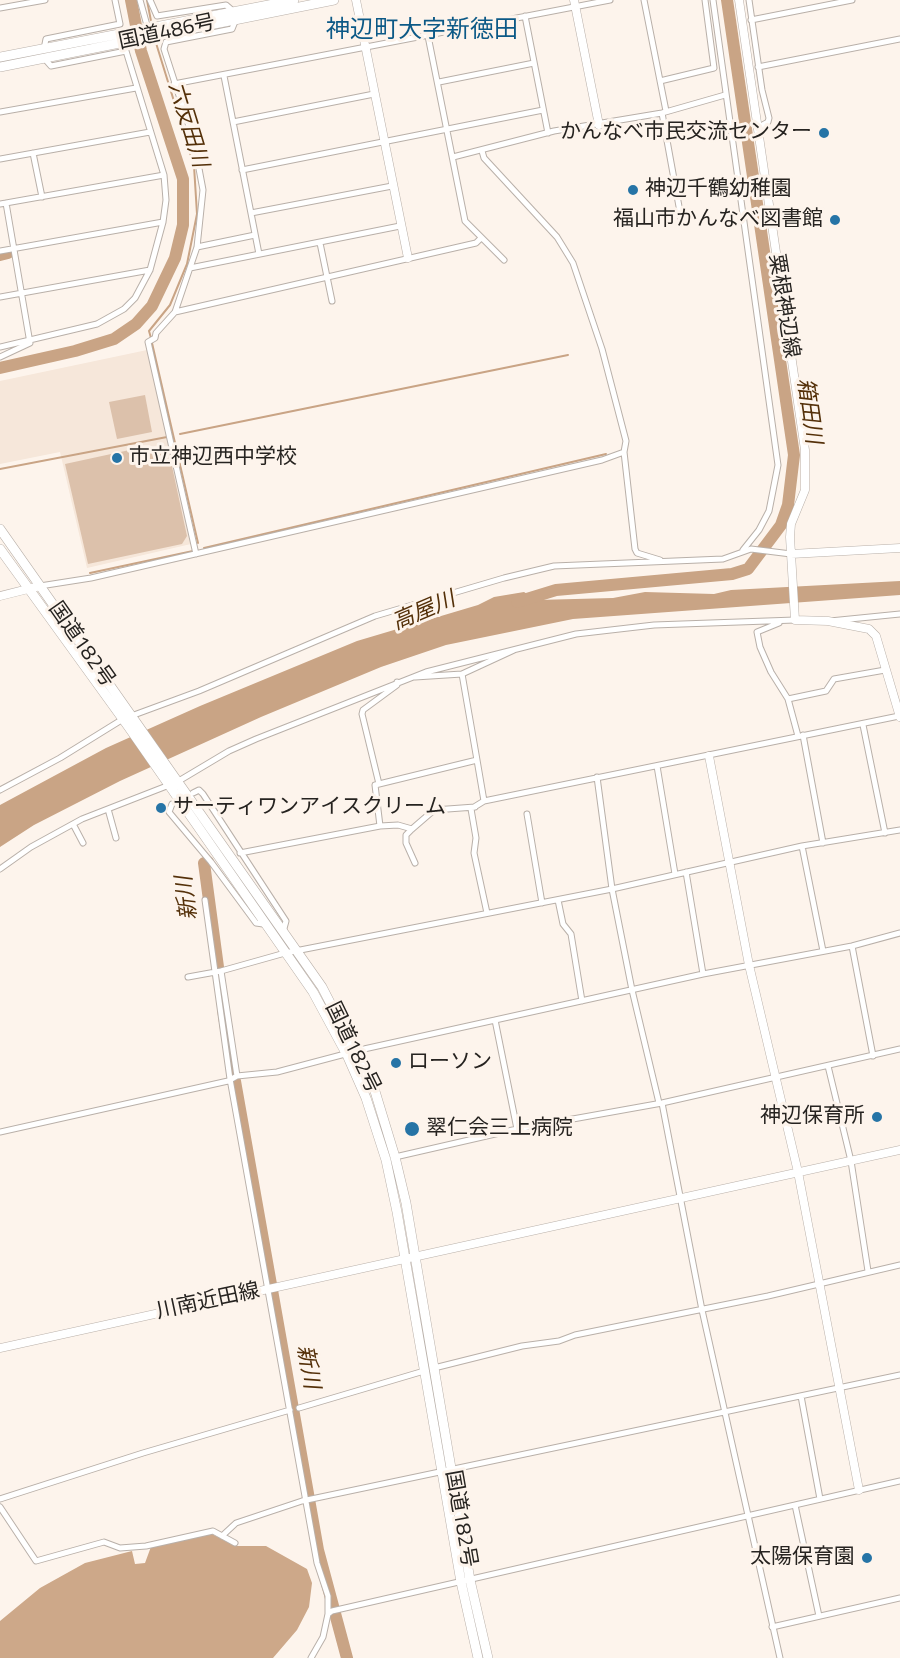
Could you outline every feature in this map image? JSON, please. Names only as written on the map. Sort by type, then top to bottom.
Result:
[{"type":"highway","name":"国道486号","points":[[235,15],[294,0]]},
{"type":"highway","name":"国道486号","points":[[0,67],[44,54],[147,32],[235,15],[334,0]]},
{"type":"highway","name":"国道486号","points":[[0,57],[44,54]]},
{"type":"highway","name":"国道182号","points":[[0,529],[171,781],[322,987],[374,1088],[395,1157],[415,1257],[429,1369],[478,1658]]},
{"type":"highway","name":"国道182号","points":[[0,549],[27,590],[129,721]]},
{"type":"highway","name":"国道182号","points":[[171,781],[263,924],[313,992],[347,1055],[366,1098],[386,1160],[404,1259],[429,1369]]},
{"type":"highway","name":"国道182号","points":[[466,1581],[488,1658]]},
{"type":"street","points":[[5,0],[3,8],[45,0]]},
{"type":"street","points":[[0,347],[111,318],[135,298],[150,270],[163,222],[166,200],[164,175],[126,51],[51,66],[44,54],[46,39],[120,24],[115,0]]},
{"type":"street","points":[[140,0],[147,32]]},
{"type":"street","points":[[150,0],[157,16],[226,5],[235,15],[232,29],[166,42],[164,49],[194,141],[202,182],[197,247],[190,268],[175,312],[156,333],[155,338],[148,342],[196,554]]},
{"type":"street","points":[[356,0],[408,258]]},
{"type":"street","points":[[174,84],[429,36],[575,3],[610,0]]},
{"type":"street","points":[[644,0],[660,81],[682,223]]},
{"type":"street","points":[[660,81],[714,68],[705,0]]},
{"type":"street","points":[[713,0],[778,465],[769,512],[743,550]]},
{"type":"street","name":"粟根神辺線","points":[[739,0],[807,470],[805,490],[791,524],[795,619]]},
{"type":"street","points":[[749,0],[758,67],[769,118],[768,122],[758,128]]},
{"type":"street","points":[[752,20],[852,0]]},
{"type":"street","points":[[575,3],[599,125]]},
{"type":"street","points":[[525,16],[548,133]]},
{"type":"street","points":[[429,36],[465,221],[504,260]]},
{"type":"street","points":[[758,67],[900,39]]},
{"type":"street","points":[[439,82],[534,63]]},
{"type":"street","points":[[224,76],[259,254]]},
{"type":"street","points":[[0,112],[136,88]]},
{"type":"street","points":[[233,122],[374,94]]},
{"type":"street","points":[[453,157],[548,133],[664,112],[725,94]]},
{"type":"street","points":[[242,170],[543,110]]},
{"type":"street","points":[[0,159],[150,132]]},
{"type":"street","points":[[482,151],[484,158],[557,237],[573,263],[602,349],[626,441],[624,452],[635,549],[637,554],[662,560]]},
{"type":"street","points":[[33,153],[42,197]]},
{"type":"street","points":[[30,340],[14,248],[3,204],[164,175]]},
{"type":"street","points":[[251,213],[392,186]]},
{"type":"street","points":[[0,251],[163,222]]},
{"type":"street","points":[[190,268],[400,226]]},
{"type":"street","points":[[197,247],[255,235]]},
{"type":"street","points":[[175,312],[476,243],[482,238]]},
{"type":"street","points":[[320,243],[332,301]]},
{"type":"street","points":[[0,297],[150,270]]},
{"type":"street","points":[[0,357],[30,340]]},
{"type":"street","points":[[0,596],[196,554],[602,460],[624,452]]},
{"type":"street","points":[[0,790],[129,721],[375,616],[504,578],[554,566],[723,559],[751,549],[791,556],[900,548]]},
{"type":"street","points":[[828,621],[900,614]]},
{"type":"street","points":[[0,869],[31,847],[73,824],[171,781],[256,739],[397,682],[519,646],[576,634],[654,626],[795,619],[828,621],[869,629],[876,636],[899,716],[484,801],[471,809],[476,838],[474,854],[487,913]]},
{"type":"street","points":[[784,621],[757,633],[760,647],[771,672],[788,699],[801,735],[823,843]]},
{"type":"street","points":[[414,676],[462,674],[519,646]]},
{"type":"street","points":[[788,699],[826,691],[834,679],[885,670]]},
{"type":"street","points":[[462,674],[484,801]]},
{"type":"street","points":[[379,784],[362,714],[363,710],[397,685],[397,682]]},
{"type":"street","points":[[863,725],[885,833]]},
{"type":"street","points":[[709,756],[749,965],[798,1172],[859,1490]]},
{"type":"street","points":[[380,826],[375,785],[477,760]]},
{"type":"street","points":[[657,766],[675,874]]},
{"type":"street","points":[[597,777],[612,890],[632,990],[661,1103],[702,1310],[780,1658]]},
{"type":"street","points":[[193,793],[199,790],[203,794],[286,921],[283,932]]},
{"type":"street","points":[[172,804],[169,812],[211,862],[256,923],[263,924]]},
{"type":"street","points":[[415,862],[406,843],[406,835],[412,829],[434,810],[475,807]]},
{"type":"street","points":[[108,809],[116,838]]},
{"type":"street","points":[[527,814],[542,903]]},
{"type":"street","points":[[73,824],[83,843]]},
{"type":"street","points":[[240,853],[380,826],[398,825],[412,829]]},
{"type":"street","points":[[188,977],[285,952],[612,890],[802,846],[900,830]]},
{"type":"street","points":[[802,846],[823,951]]},
{"type":"street","points":[[686,872],[703,974]]},
{"type":"street","points":[[205,900],[237,1076]]},
{"type":"street","points":[[558,900],[563,924],[570,934],[582,1001]]},
{"type":"street","points":[[0,1132],[237,1076],[277,1072],[495,1020],[703,974],[852,946],[900,933]]},
{"type":"street","points":[[852,946],[873,1056]]},
{"type":"street","points":[[217,971],[230,1079],[273,1288],[290,1410],[317,1563],[328,1596],[330,1613],[323,1637],[311,1658]]},
{"type":"street","points":[[495,1020],[517,1129]]},
{"type":"street","points":[[395,1157],[517,1129],[661,1103],[900,1049]]},
{"type":"street","points":[[828,1066],[850,1161],[868,1271]]},
{"type":"street","name":"川南近田線","points":[[0,1348],[900,1150]]},
{"type":"street","points":[[299,1408],[429,1369],[522,1346],[702,1310],[900,1265]]},
{"type":"street","points":[[222,1536],[236,1523],[306,1500],[900,1375]]},
{"type":"street","points":[[801,1396],[820,1499]]},
{"type":"street","points":[[0,1499],[143,1453],[290,1410]]},
{"type":"street","points":[[330,1613],[900,1481]]},
{"type":"street","points":[[795,1505],[819,1616]]},
{"type":"street","points":[[0,1507],[36,1561],[104,1542],[120,1548],[146,1546],[213,1531],[235,1543]]},
{"type":"street","points":[[772,1627],[900,1598]]},
{"type":"shaded area","name":"市立神辺西中学校","points":[[147,350],[191,544],[87,568],[60,452],[0,464],[0,381]]},
{"type":"shaded area","points":[[145,395],[152,432],[117,439],[109,402]]},
{"type":"shaded area","points":[[148,446],[150,452],[161,450],[163,458],[170,457],[187,536],[182,544],[88,564],[65,464]]},
{"type":"shaded area","points":[[900,581],[900,595],[573,619],[446,645],[381,667],[261,717],[120,781],[34,825],[0,847],[0,805],[106,748],[357,641],[478,605],[494,597],[524,592],[537,600],[613,598],[645,592],[714,594],[731,590]]},
{"type":"shaded area","points":[[208,1532],[235,1546],[266,1546],[307,1569],[312,1583],[309,1607],[297,1630],[273,1658],[0,1658],[0,1621],[40,1588],[85,1563],[132,1551],[135,1564],[145,1563],[152,1544]]},
{"type":"waterway","name":"六反田川","points":[[0,368],[75,351],[114,339],[136,324],[152,306],[175,258],[183,225],[183,179],[141,51],[131,0]]},
{"type":"waterway","points":[[147,0],[151,21]]},
{"type":"waterway","name":"箱田川","points":[[517,602],[556,590],[732,574],[748,569],[781,525],[788,505],[794,455],[727,0]]},
{"type":"waterway","points":[[151,338],[149,331],[170,305],[187,264],[197,214],[194,166],[156,43]]},
{"type":"waterway","name":"六反田川","points":[[0,255],[8,253]]},
{"type":"waterway","points":[[152,343],[198,543]]},
{"type":"waterway","points":[[180,434],[568,355]]},
{"type":"waterway","points":[[0,469],[167,437]]},
{"type":"waterway","points":[[204,548],[606,454]]},
{"type":"waterway","points":[[90,573],[193,551]]},
{"type":"waterway","name":"新川","points":[[208,862],[204,863],[218,967]]},
{"type":"waterway","name":"新川","points":[[223,1009],[233,1074]]},
{"type":"waterway","name":"新川","points":[[235,1081],[318,1550],[347,1658]]},
{"type":"place","name":"かんなべ市民交流センター","points":[[824,133]]},
{"type":"place","name":"神辺千鶴幼稚園","points":[[633,190]]},
{"type":"place","name":"福山市かんなべ図書館","points":[[835,220]]},
{"type":"place","name":"市立神辺西中学校","points":[[117,458]]},
{"type":"place","name":"サーティワンアイスクリーム","points":[[161,808]]},
{"type":"place","name":"ローソン","points":[[396,1063]]},
{"type":"place","name":"神辺保育所","points":[[877,1117]]},
{"type":"place","name":"翠仁会三上病院","points":[[412,1129]]},
{"type":"place","name":"太陽保育園","points":[[867,1558]]},
{"type":"district","name":"神辺町大字新徳田","points":[[422,31]]},
{"type":"water label","name":"高屋川","points":[[424,612]]}]
